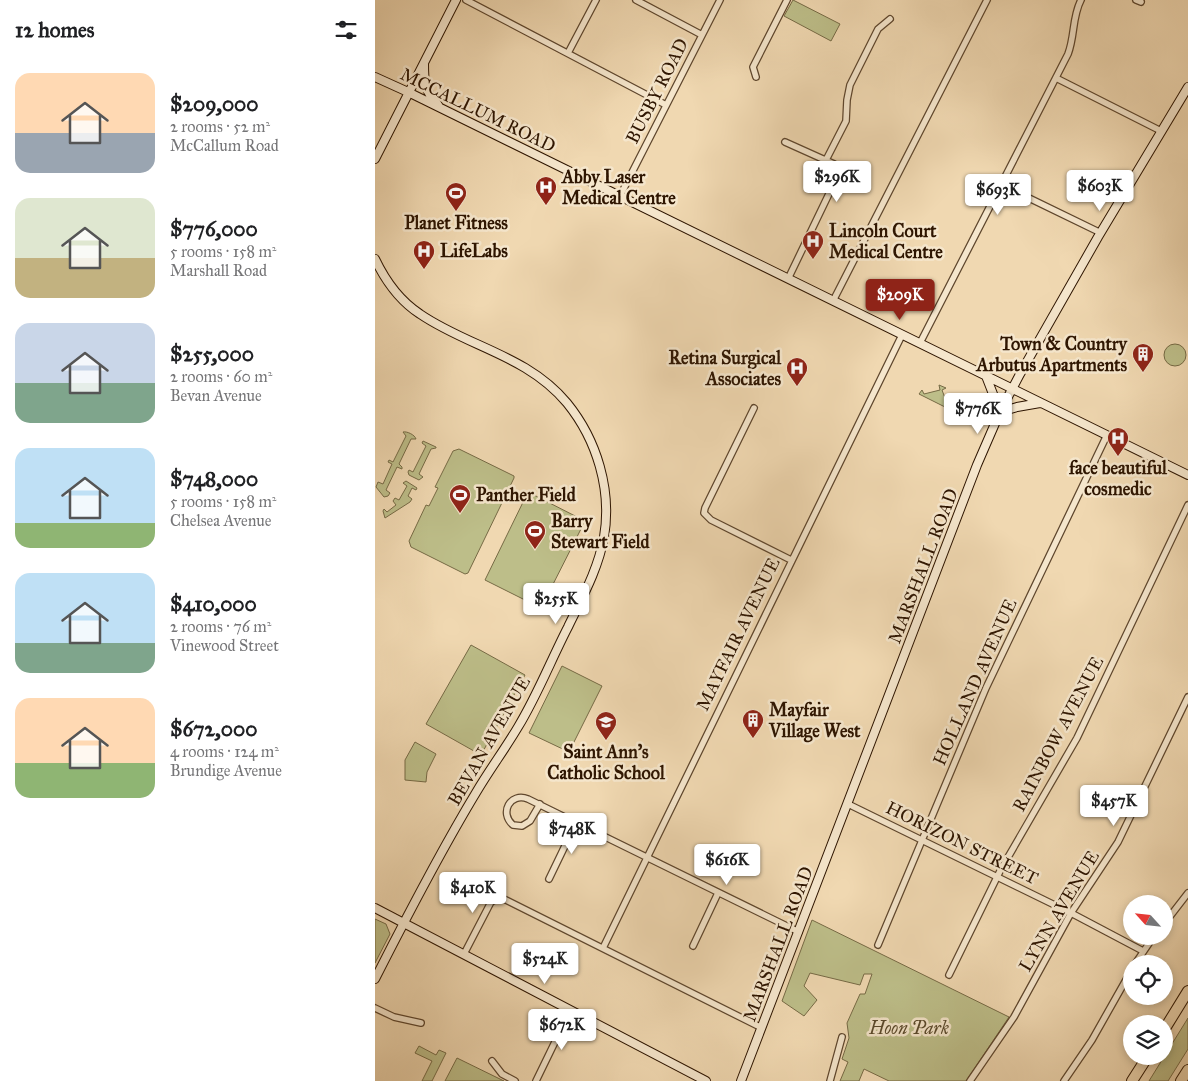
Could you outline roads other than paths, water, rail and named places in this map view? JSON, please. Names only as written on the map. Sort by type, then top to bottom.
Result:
[{"type":"highway","points":[[1173,1015],[1188,990]]},
{"type":"highway","points":[[1133,1081],[1143,1065]]},
{"type":"highway","points":[[1181,1081],[1188,1070]]},
{"type":"main road","points":[[375,159],[456,0]]},
{"type":"main road","points":[[424,62],[424,82],[428,93],[441,108]]},
{"type":"main road","name":"MCCALLUM ROAD","points":[[375,77],[1188,475]]},
{"type":"main road","name":"MARSHALL ROAD","points":[[741,1081],[977,465],[1000,412],[1101,233],[1188,87]]},
{"type":"main road","name":"BEVAN AVENUE","points":[[375,259],[389,283],[414,310],[435,323],[520,364],[547,383],[567,403],[582,425],[597,457],[605,492],[606,516],[605,535],[596,569],[523,718],[476,793],[375,979]]},
{"type":"main road","points":[[986,376],[1000,412],[1040,403]]},
{"type":"main road","points":[[375,908],[706,1081]]},
{"type":"street","points":[[466,0],[666,105]]},
{"type":"street","points":[[568,54],[596,0]]},
{"type":"street","points":[[636,0],[702,35]]},
{"type":"street","name":"BUSBY ROAD","points":[[620,196],[720,0]]},
{"type":"street","points":[[755,75],[753,67],[787,0]]},
{"type":"street","points":[[833,301],[987,0]]},
{"type":"street","points":[[920,343],[1071,48],[1076,10],[1081,0]]},
{"type":"street","points":[[827,160],[846,121],[850,85],[879,29],[890,19]]},
{"type":"street","points":[[1056,78],[1161,131]]},
{"type":"street","points":[[785,142],[827,160],[837,166],[839,171],[788,278]]},
{"type":"street","points":[[1002,185],[1101,233]]},
{"type":"street","name":"MAYFAIR AVENUE","points":[[603,948],[902,335]]},
{"type":"street","points":[[754,408],[705,508],[704,514],[711,520],[791,560]]},
{"type":"street","name":"HOLLAND AVENUE","points":[[878,944],[986,688],[1107,435]]},
{"type":"street","name":"RAINBOW AVENUE","points":[[949,975],[997,877],[1077,738],[1188,505]]},
{"type":"street","name":"LYNN AVENUE","points":[[971,1081],[1014,1017],[1071,914],[1118,842],[1188,697]]},
{"type":"street","points":[[539,804],[530,820],[523,826],[513,825],[507,818],[506,810],[509,804],[515,798],[524,797],[539,804],[576,822],[718,893],[799,932]]},
{"type":"street","name":"HORIZON STREET","points":[[848,804],[1143,951]]},
{"type":"street","points":[[549,879],[576,822]]},
{"type":"street","points":[[1173,912],[1188,892]]},
{"type":"street","points":[[693,946],[718,893]]},
{"type":"street","points":[[464,954],[491,902],[500,897],[762,1028]]},
{"type":"street","points":[[1141,955],[1147,945]]},
{"type":"street","points":[[1063,1081],[1092,1040],[1123,985]]},
{"type":"street","points":[[375,1008],[394,1017],[421,1023]]},
{"type":"street","points":[[536,1081],[570,1011]]},
{"type":"street","points":[[830,1081],[842,1037]]},
{"type":"street","points":[[492,1061],[502,1074],[515,1081]]},
{"type":"place","name":"Abby Laser Medical Centre","points":[[546,206]]},
{"type":"place","name":"Planet Fitness","points":[[456,212]]},
{"type":"place","name":"Lincoln Court Medical Centre","points":[[813,260]]},
{"type":"place","name":"LifeLabs","points":[[424,270]]},
{"type":"place","name":"Town & Country Arbutus Apartments","points":[[1143,373]]},
{"type":"place","name":"Retina Surgical Associates","points":[[797,387]]},
{"type":"place","name":"face beautiful cosmedic","points":[[1118,457]]},
{"type":"place","name":"Panther Field","points":[[460,514]]},
{"type":"place","name":"Barry Stewart Field","points":[[535,550]]},
{"type":"place","name":"Mayfair Village West","points":[[753,739]]},
{"type":"place","name":"Saint Ann's Catholic School","points":[[606,741]]},
{"type":"park label","name":"Hoon Park","points":[[909,1028]]}]
